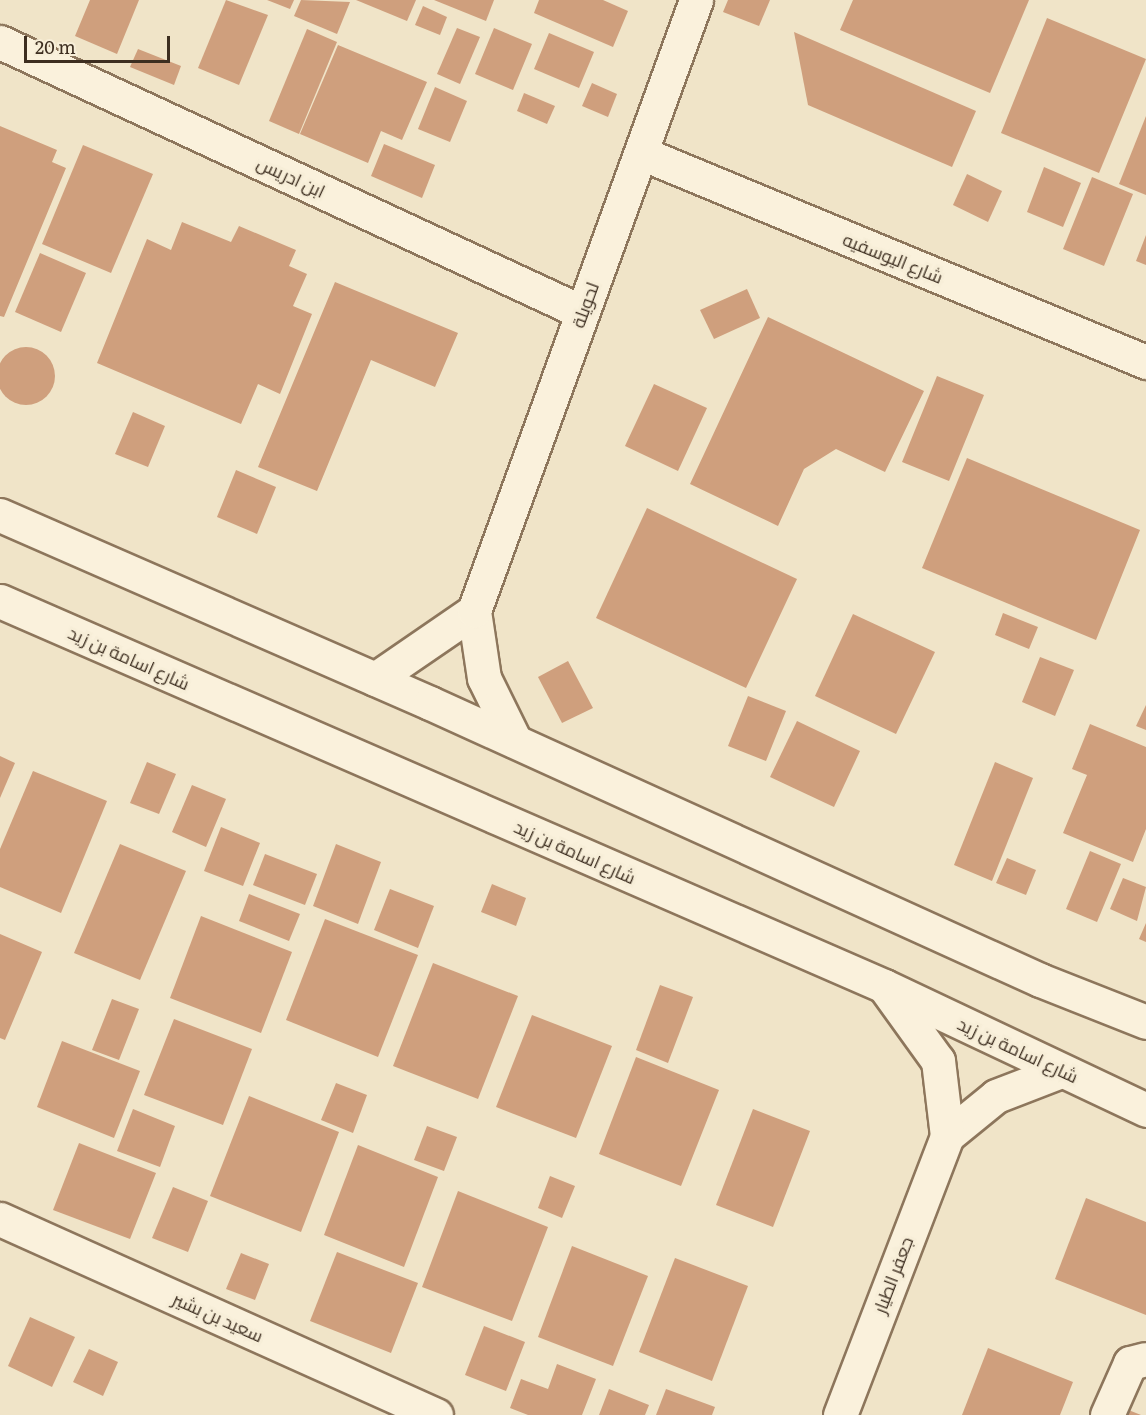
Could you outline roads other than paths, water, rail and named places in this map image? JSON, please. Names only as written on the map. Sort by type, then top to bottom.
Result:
[{"type":"street","name":"لحويلة","points":[[515,741],[484,678],[474,611],[696,0]]},
{"type":"street","name":"ابن ادريس","points":[[0,42],[582,312]]},
{"type":"street","name":"شارع اليوسفيه","points":[[641,153],[1146,362]]},
{"type":"street","points":[[0,515],[515,741],[1040,980],[1146,1022]]},
{"type":"street","name":"شارع اسامة بن زيد","points":[[0,602],[884,987],[1146,1110]]},
{"type":"street","points":[[375,679],[474,611]]},
{"type":"street","name":"جعفر الطيار","points":[[840,1415],[947,1136],[938,1061],[884,987]]},
{"type":"street","name":"جعفر الطيار","points":[[947,1136],[996,1096],[1061,1071]]},
{"type":"street","name":"سعيد بن بشير","points":[[0,1219],[436,1415]]},
{"type":"street","points":[[1107,1415],[1130,1364],[1146,1359]]}]
